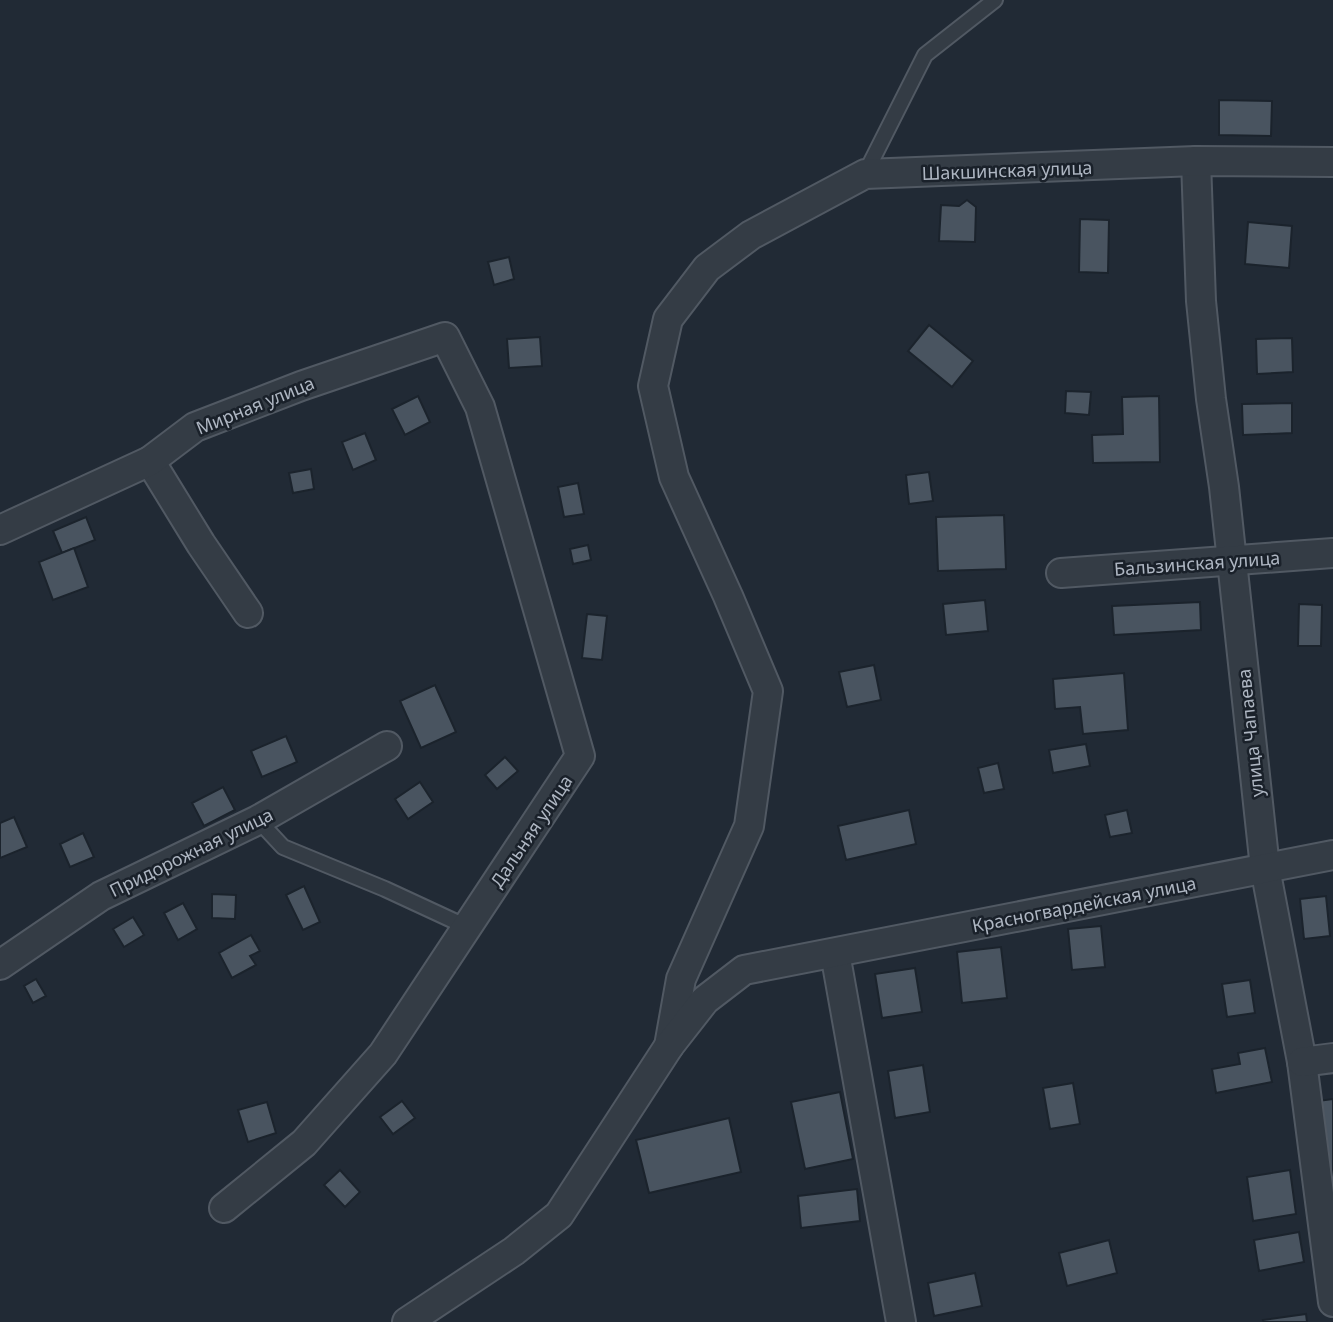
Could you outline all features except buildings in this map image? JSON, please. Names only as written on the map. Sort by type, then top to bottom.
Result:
[{"type":"street","name":"Шакшинская улица","points":[[669,1046],[681,979],[749,826],[768,691],[674,477],[653,386],[668,319],[707,268],[751,235],[865,174],[1196,161],[1333,162]]},
{"type":"street","name":"улица Чапаева","points":[[1196,161],[1201,301],[1265,868],[1302,1062],[1333,1302]]},
{"type":"street","name":"Мирная улица","points":[[0,530],[150,461],[195,427],[301,386],[445,337]]},
{"type":"street","name":"Дальняя улица","points":[[224,1208],[304,1143],[383,1054],[580,756],[480,407],[445,337]]},
{"type":"street","points":[[150,461],[201,544],[248,612]]},
{"type":"street","name":"Бальзинская улица","points":[[1061,573],[1333,552]]},
{"type":"street","name":"Придорожная улица","points":[[0,965],[101,896],[258,820],[387,746]]},
{"type":"street","name":"Красногвардейская улица","points":[[407,1322],[514,1251],[559,1215],[669,1046],[705,1000],[744,970],[1333,855]]},
{"type":"street","points":[[835,953],[901,1322]]},
{"type":"street","points":[[1302,1062],[1333,1059]]},
{"type":"lane","points":[[865,174],[925,55],[995,0]]},
{"type":"lane","points":[[258,820],[283,847],[385,889],[467,927]]}]
